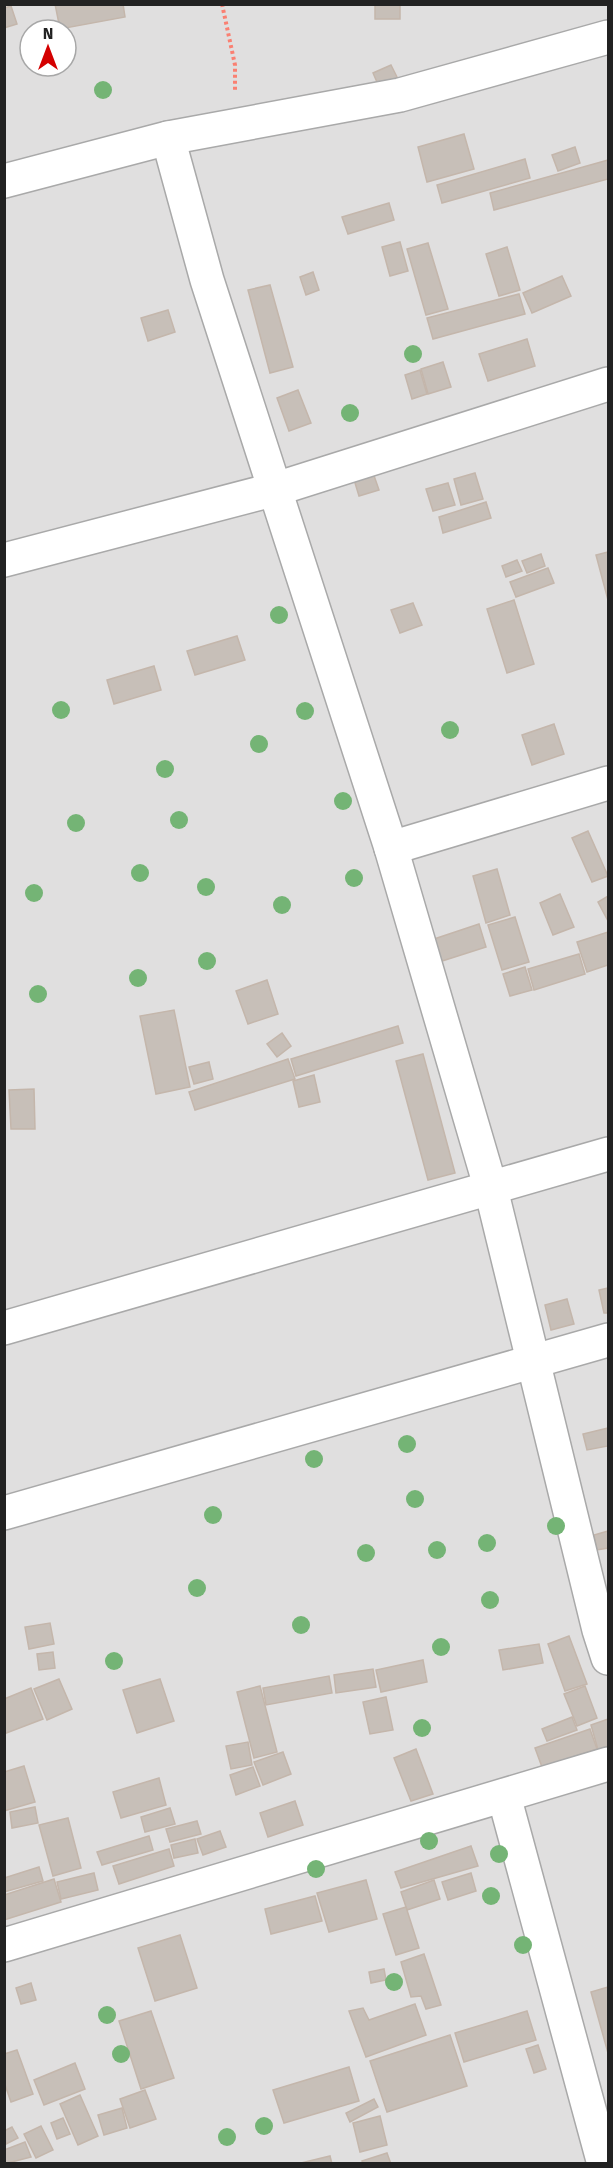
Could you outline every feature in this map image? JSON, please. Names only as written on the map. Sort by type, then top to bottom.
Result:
[{"type":"street","points":[[4,181],[168,138],[400,95],[609,37]]},
{"type":"street","points":[[168,138],[207,280],[391,848],[491,1189],[599,1630],[609,1658]]},
{"type":"street","points":[[4,560],[276,489],[609,384]]},
{"type":"street","points":[[391,848],[609,783]]},
{"type":"street","points":[[4,1328],[609,1154]]},
{"type":"street","points":[[4,1513],[609,1340]]},
{"type":"street","points":[[4,1945],[609,1764]]},
{"type":"street","points":[[504,1796],[604,2163]]},
{"type":"path","points":[[222,4],[235,65],[235,126]]},
{"type":"shaded area","points":[[5,5],[608,5],[608,2163],[5,2163]]},
{"type":"building","points":[[55,4],[123,4],[125,17],[78,26],[78,18],[58,18]]},
{"type":"building","points":[[375,4],[400,4],[400,19],[375,19]]},
{"type":"building","points":[[11,6],[17,24],[4,28],[4,8]]},
{"type":"building","points":[[391,65],[399,81],[380,89],[373,73]]},
{"type":"building","points":[[464,134],[474,169],[427,182],[418,147]]},
{"type":"building","points":[[575,147],[580,163],[558,171],[552,155]]},
{"type":"building","points":[[525,159],[530,178],[442,203],[437,185]]},
{"type":"building","points":[[608,160],[608,179],[494,210],[490,193]]},
{"type":"building","points":[[389,203],[394,220],[348,234],[342,217]]},
{"type":"building","points":[[400,242],[408,271],[390,276],[382,247]]},
{"type":"building","points":[[428,243],[448,309],[426,315],[407,249]]},
{"type":"building","points":[[507,247],[520,290],[499,296],[486,254]]},
{"type":"building","points":[[313,272],[319,290],[306,295],[300,277]]},
{"type":"building","points":[[562,276],[571,296],[532,313],[523,293]]},
{"type":"building","points":[[270,285],[293,367],[270,373],[248,290]]},
{"type":"building","points":[[519,294],[525,314],[433,339],[427,318]]},
{"type":"building","points":[[168,310],[175,332],[148,341],[141,318]]},
{"type":"building","points":[[527,339],[535,366],[488,381],[479,354]]},
{"type":"building","points":[[443,362],[451,387],[428,394],[421,369]]},
{"type":"building","points":[[420,370],[427,394],[412,399],[405,375]]},
{"type":"building","points":[[298,390],[311,423],[289,431],[277,398]]},
{"type":"building","points":[[371,467],[379,490],[359,496],[352,473]]},
{"type":"building","points":[[475,473],[483,499],[461,505],[454,479]]},
{"type":"building","points":[[448,483],[455,505],[433,511],[426,489]]},
{"type":"building","points":[[486,502],[491,518],[443,533],[439,517]]},
{"type":"building","points":[[608,552],[608,600],[596,555]]},
{"type":"building","points":[[541,554],[545,566],[527,573],[522,561]]},
{"type":"building","points":[[517,560],[522,571],[506,577],[502,566]]},
{"type":"building","points":[[548,568],[554,583],[516,597],[510,582]]},
{"type":"building","points":[[514,600],[534,664],[507,673],[487,609]]},
{"type":"building","points":[[413,603],[422,625],[400,633],[391,610]]},
{"type":"building","points":[[237,636],[245,660],[195,675],[187,651]]},
{"type":"building","points":[[154,666],[161,690],[114,704],[107,680]]},
{"type":"building","points":[[554,724],[564,754],[532,765],[522,735]]},
{"type":"building","points":[[588,831],[608,876],[592,882],[572,838]]},
{"type":"building","points":[[497,869],[510,915],[486,923],[473,876]]},
{"type":"building","points":[[560,894],[574,927],[553,935],[540,903]]},
{"type":"building","points":[[608,896],[608,921],[598,902]]},
{"type":"building","points":[[515,917],[529,962],[502,970],[488,925]]},
{"type":"building","points":[[479,924],[486,947],[439,962],[431,940]]},
{"type":"building","points":[[608,932],[608,965],[587,972],[577,942]]},
{"type":"building","points":[[579,954],[585,974],[534,990],[528,969]]},
{"type":"building","points":[[525,967],[532,990],[510,996],[503,974]]},
{"type":"building","points":[[267,980],[278,1014],[248,1024],[236,991]]},
{"type":"building","points":[[174,1010],[190,1087],[156,1094],[140,1016]]},
{"type":"building","points":[[398,1026],[403,1043],[296,1076],[291,1059]]},
{"type":"building","points":[[282,1033],[291,1046],[277,1057],[267,1044]]},
{"type":"building","points":[[423,1054],[455,1173],[428,1180],[396,1061]]},
{"type":"building","points":[[288,1059],[295,1079],[195,1110],[189,1092]]},
{"type":"building","points":[[209,1062],[213,1079],[194,1084],[189,1067]]},
{"type":"building","points":[[314,1075],[320,1102],[299,1107],[293,1081]]},
{"type":"building","points":[[34,1089],[35,1129],[11,1129],[9,1090]]},
{"type":"building","points":[[608,1288],[608,1313],[604,1313],[599,1290]]},
{"type":"building","points":[[567,1299],[574,1324],[551,1330],[545,1305]]},
{"type":"building","points":[[608,1428],[608,1446],[587,1450],[583,1434]]},
{"type":"building","points":[[608,1531],[608,1548],[597,1550],[594,1535]]},
{"type":"building","points":[[50,1623],[54,1644],[29,1649],[25,1627]]},
{"type":"building","points":[[569,1636],[587,1684],[565,1691],[548,1644]]},
{"type":"building","points":[[539,1644],[543,1663],[503,1670],[499,1650]]},
{"type":"building","points":[[53,1652],[55,1668],[39,1670],[37,1654]]},
{"type":"building","points":[[423,1660],[427,1682],[381,1692],[376,1670]]},
{"type":"building","points":[[373,1669],[376,1687],[336,1693],[334,1675]]},
{"type":"building","points":[[329,1676],[332,1693],[266,1705],[263,1688]]},
{"type":"building","points":[[59,1679],[72,1709],[47,1720],[34,1689]]},
{"type":"building","points":[[160,1679],[174,1721],[137,1733],[123,1690]]},
{"type":"building","points":[[260,1686],[277,1752],[254,1758],[237,1692]]},
{"type":"building","points":[[585,1686],[597,1718],[577,1726],[564,1694]]},
{"type":"building","points":[[31,1688],[43,1719],[4,1734],[4,1699]]},
{"type":"building","points":[[386,1697],[393,1730],[370,1734],[363,1702]]},
{"type":"building","points":[[572,1717],[577,1730],[547,1741],[542,1729]]},
{"type":"building","points":[[608,1719],[608,1746],[598,1750],[591,1725]]},
{"type":"building","points":[[590,1729],[597,1749],[542,1767],[535,1748]]},
{"type":"building","points":[[248,1742],[252,1765],[231,1769],[226,1746]]},
{"type":"building","points":[[416,1749],[433,1794],[411,1801],[394,1758]]},
{"type":"building","points":[[283,1752],[291,1774],[263,1785],[254,1762]]},
{"type":"building","points":[[24,1766],[35,1802],[4,1811],[4,1772]]},
{"type":"building","points":[[253,1767],[260,1786],[236,1795],[230,1775]]},
{"type":"building","points":[[159,1778],[166,1805],[121,1818],[113,1792]]},
{"type":"building","points":[[295,1801],[303,1825],[268,1837],[260,1813]]},
{"type":"building","points":[[35,1807],[38,1823],[12,1828],[10,1812]]},
{"type":"building","points":[[170,1808],[175,1824],[145,1832],[141,1817]]},
{"type":"building","points":[[68,1818],[81,1868],[53,1876],[39,1825]]},
{"type":"building","points":[[197,1821],[201,1834],[170,1842],[166,1829]]},
{"type":"building","points":[[220,1831],[226,1847],[203,1855],[197,1839]]},
{"type":"building","points":[[149,1836],[153,1850],[102,1865],[97,1852]]},
{"type":"building","points":[[195,1839],[198,1853],[174,1858],[171,1845]]},
{"type":"building","points":[[471,1846],[478,1866],[401,1888],[395,1872]]},
{"type":"building","points":[[169,1849],[174,1866],[119,1884],[113,1866]]},
{"type":"building","points":[[39,1867],[43,1881],[4,1892],[4,1878]]},
{"type":"building","points":[[94,1873],[98,1890],[61,1899],[57,1882]]},
{"type":"building","points":[[471,1873],[476,1891],[448,1900],[442,1882]]},
{"type":"building","points":[[54,1879],[61,1902],[4,1920],[4,1895]]},
{"type":"building","points":[[366,1880],[377,1919],[329,1932],[317,1893]]},
{"type":"building","points":[[434,1880],[440,1899],[407,1910],[401,1892]]},
{"type":"building","points":[[315,1896],[322,1921],[271,1934],[265,1909]]},
{"type":"building","points":[[406,1907],[419,1948],[396,1955],[383,1914]]},
{"type":"building","points":[[180,1935],[197,1988],[155,2001],[138,1948]]},
{"type":"building","points":[[424,1954],[441,2005],[426,2009],[421,1996],[411,1997],[401,1962]]},
{"type":"building","points":[[384,1969],[386,1980],[371,1983],[369,1972]]},
{"type":"building","points":[[31,1983],[36,2000],[21,2004],[16,1988]]},
{"type":"building","points":[[608,1987],[608,2053],[591,1992]]},
{"type":"building","points":[[415,2004],[426,2035],[366,2057],[349,2011],[363,2008],[369,2020]]},
{"type":"building","points":[[151,2011],[174,2078],[141,2089],[119,2021]]},
{"type":"building","points":[[527,2011],[536,2040],[464,2062],[455,2033]]},
{"type":"building","points":[[450,2035],[467,2086],[387,2112],[370,2061]]},
{"type":"building","points":[[538,2045],[546,2069],[534,2073],[526,2049]]},
{"type":"building","points":[[17,2050],[33,2094],[11,2102],[4,2082],[4,2054]]},
{"type":"building","points":[[75,2063],[85,2089],[44,2105],[34,2080]]},
{"type":"building","points":[[349,2067],[359,2101],[284,2123],[273,2090]]},
{"type":"building","points":[[145,2090],[156,2119],[130,2128],[120,2099]]},
{"type":"building","points":[[80,2095],[98,2136],[78,2145],[60,2104]]},
{"type":"building","points":[[374,2099],[378,2107],[350,2122],[346,2113]]},
{"type":"building","points":[[122,2108],[127,2128],[104,2135],[98,2115]]},
{"type":"building","points":[[380,2116],[387,2145],[360,2152],[353,2123]]},
{"type":"building","points":[[63,2118],[70,2134],[57,2139],[51,2123]]},
{"type":"building","points":[[41,2126],[53,2150],[36,2158],[24,2134]]},
{"type":"building","points":[[12,2127],[18,2138],[6,2144],[4,2131]]},
{"type":"building","points":[[25,2142],[31,2157],[4,2164],[4,2150]]},
{"type":"building","points":[[387,2153],[391,2164],[363,2164],[362,2161]]},
{"type":"building","points":[[330,2156],[332,2164],[297,2164]]}]
